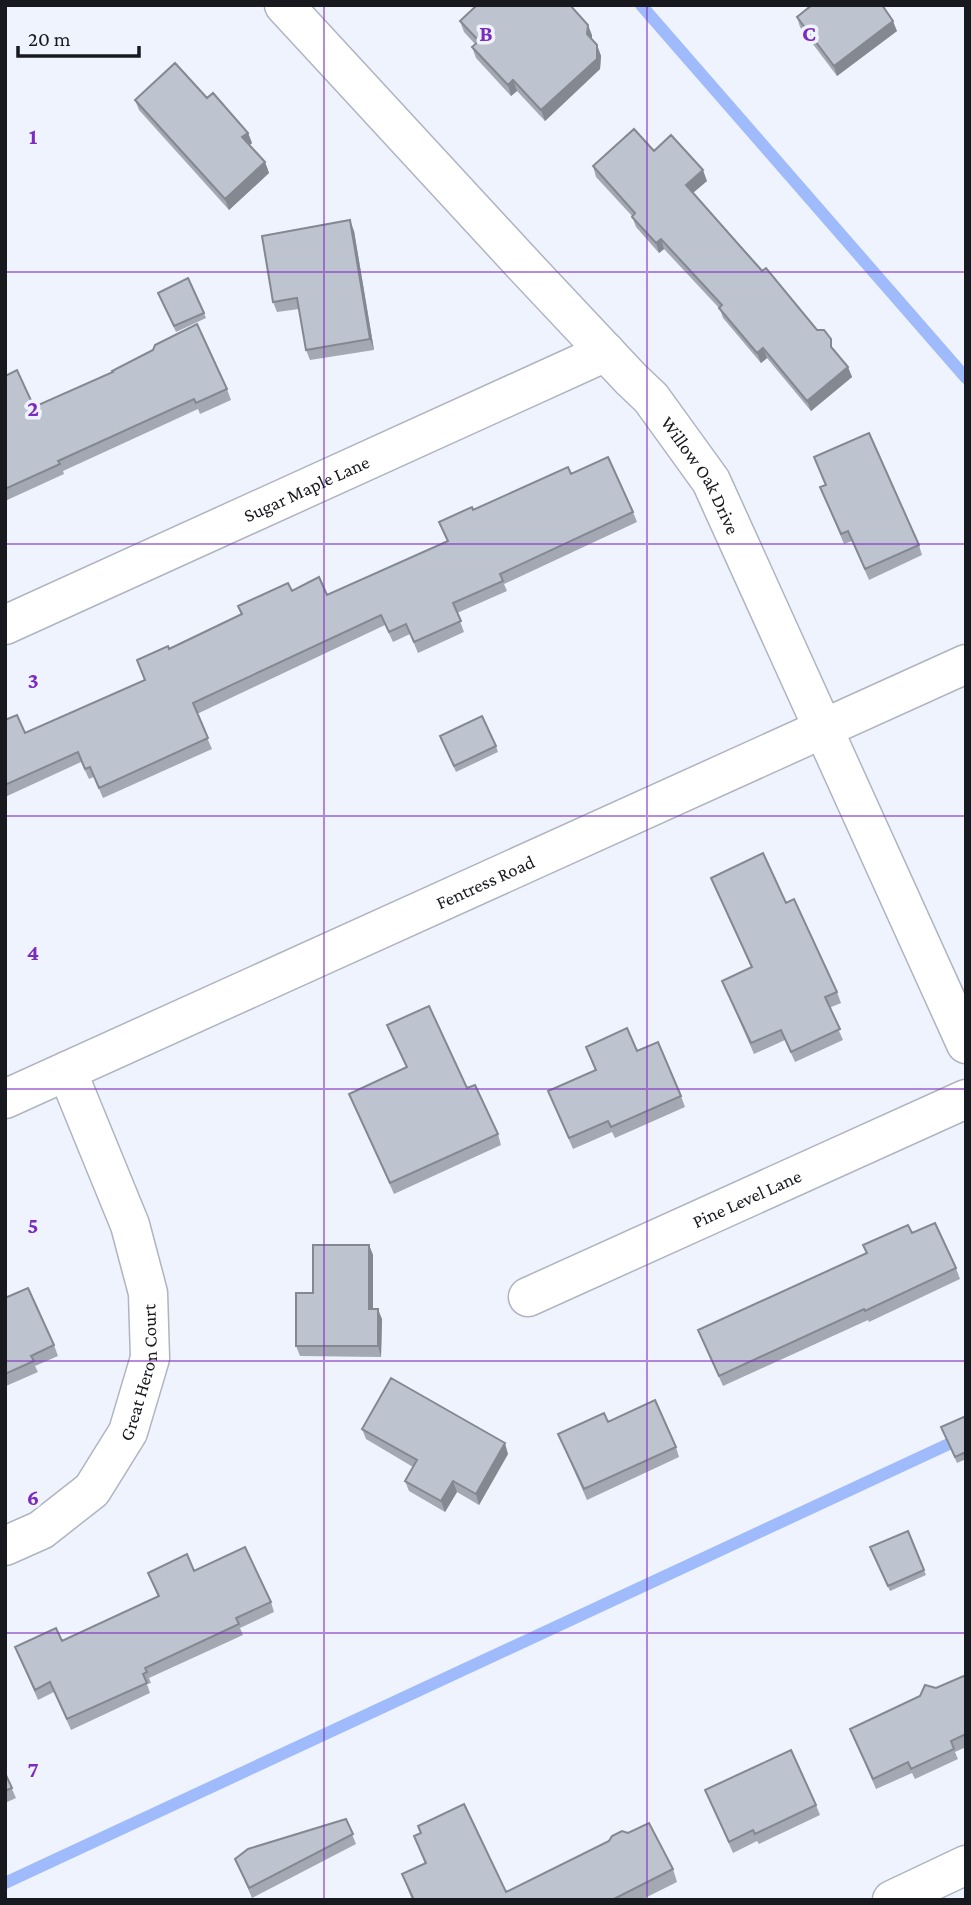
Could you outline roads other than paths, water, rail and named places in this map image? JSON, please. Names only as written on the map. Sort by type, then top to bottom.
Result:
[{"type":"street","name":"Willow Oak Drive","points":[[284,5],[651,398],[711,481],[966,1044]]},
{"type":"street","name":"Sugar Maple Lane","points":[[5,625],[606,352]]},
{"type":"street","name":"Fentress Road","points":[[5,1099],[966,664]]},
{"type":"street","name":"Great Heron Court","points":[[5,1546],[41,1530],[92,1490],[128,1432],[150,1359],[148,1293],[130,1225],[67,1071]]},
{"type":"street","name":"Pine Level Lane","points":[[527,1297],[966,1099]]},
{"type":"street","points":[[892,1900],[966,1865]]},
{"type":"waterway","points":[[641,5],[966,378]]},
{"type":"waterway","points":[[5,1883],[966,1436]]}]
